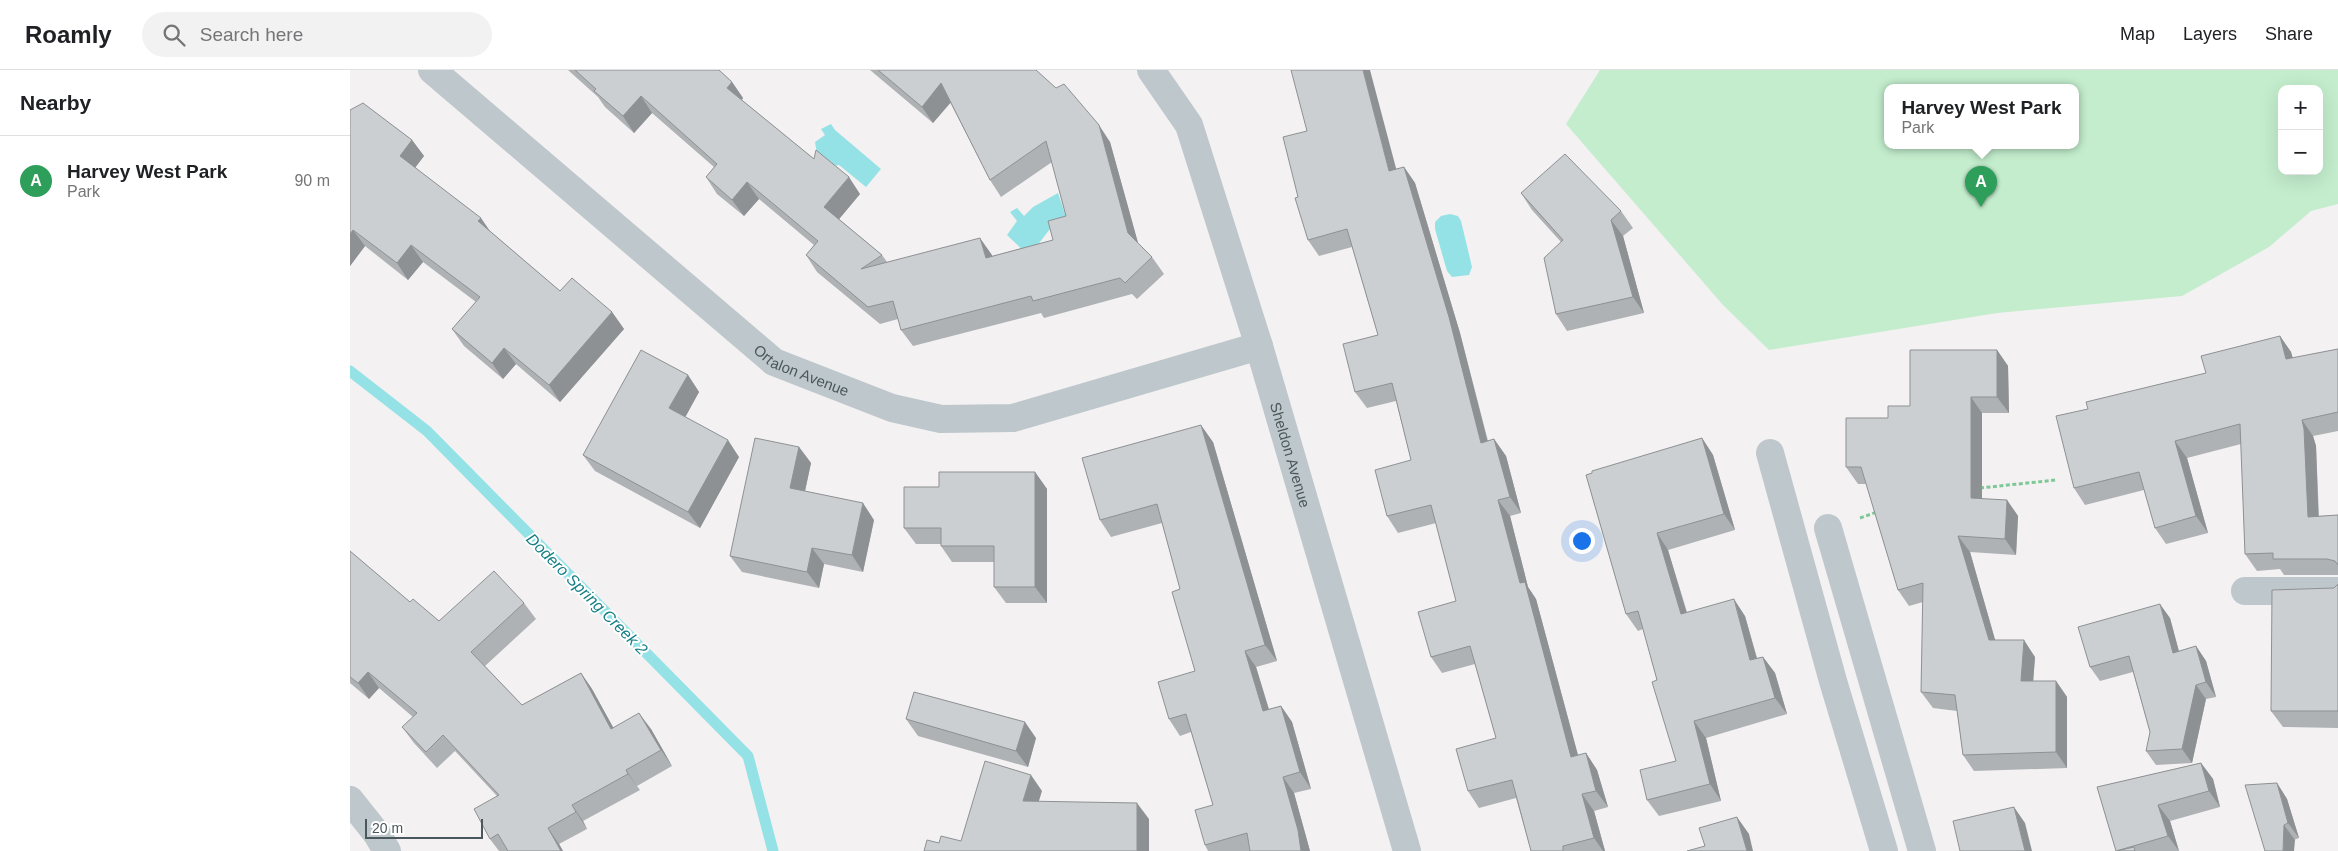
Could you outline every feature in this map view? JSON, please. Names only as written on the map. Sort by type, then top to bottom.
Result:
[{"type":"street","name":"Ortalon Avenue","points":[[432,70],[774,362],[892,408],[942,419],[1013,418],[1259,346]]},
{"type":"street","name":"Sheldon Avenue","points":[[1151,70],[1189,125],[1259,346],[1407,851]]},
{"type":"street","points":[[1770,453],[1833,681],[1884,851]]},
{"type":"street","points":[[1828,528],[1922,851]]},
{"type":"street","points":[[2245,591],[2338,591]]},
{"type":"street","points":[[350,800],[378,834],[387,851]]},
{"type":"path","points":[[1970,489],[2056,480]]},
{"type":"path","points":[[1828,528],[1885,509]]},
{"type":"green space","points":[[1600,70],[2338,70],[2338,204],[2311,211],[2269,247],[2182,296],[1997,313],[1769,350],[1723,305],[1566,124]]},
{"type":"water","points":[[831,124],[835,130],[881,169],[866,187],[839,165],[828,167],[818,160],[815,142],[825,135],[821,129]]},
{"type":"water","points":[[1058,193],[1066,217],[1050,229],[1029,256],[1007,235],[1017,221],[1010,212],[1017,208],[1024,216],[1033,207]]},
{"type":"water","points":[[1450,214],[1458,216],[1461,221],[1472,267],[1469,275],[1452,277],[1447,271],[1435,229],[1435,222],[1441,216]]},
{"type":"building","points":[[575,70],[719,70],[732,82],[727,88],[814,159],[816,150],[849,177],[824,207],[882,255],[861,269],[980,238],[986,258],[1053,240],[1048,221],[1066,216],[1046,141],[990,180],[941,83],[922,107],[878,70],[1036,70],[1056,88],[1064,84],[1099,125],[1128,233],[1152,257],[1125,283],[1120,278],[1033,301],[1031,296],[901,330],[893,301],[868,307],[806,255],[818,241],[747,182],[732,200],[706,177],[717,164],[641,96],[623,116],[594,91],[596,89]]},
{"type":"building","points":[[1291,70],[1363,70],[1389,171],[1404,167],[1449,317],[1481,443],[1494,439],[1510,497],[1498,500],[1520,583],[1525,582],[1571,757],[1586,753],[1596,791],[1582,794],[1594,838],[1563,846],[1563,851],[1531,851],[1512,780],[1468,791],[1456,749],[1496,738],[1470,646],[1431,657],[1418,612],[1456,601],[1431,505],[1387,516],[1375,470],[1411,460],[1392,383],[1355,392],[1343,344],[1378,335],[1347,229],[1308,240],[1295,198],[1298,197],[1283,137],[1307,131]]},
{"type":"building","points":[[363,103],[412,140],[400,156],[481,218],[478,221],[560,291],[572,278],[612,312],[549,385],[504,348],[492,363],[452,329],[480,297],[411,245],[397,263],[353,230],[350,234],[350,110]]},
{"type":"building","points":[[1565,154],[1621,211],[1611,220],[1633,297],[1556,314],[1544,258],[1563,240],[1521,193]]},
{"type":"building","points":[[2280,336],[2286,359],[2338,349],[2338,412],[2302,420],[2308,517],[2338,515],[2338,565],[2335,561],[2327,559],[2273,559],[2273,553],[2245,554],[2240,424],[2175,441],[2196,516],[2155,528],[2139,472],[2074,488],[2056,416],[2088,409],[2086,402],[2206,373],[2201,356]]},
{"type":"building","points":[[641,350],[688,375],[669,408],[728,440],[688,512],[583,455]]},
{"type":"building","points":[[1910,350],[1997,350],[1997,397],[1971,397],[1971,498],[2007,500],[2005,539],[1958,536],[1989,640],[2024,640],[2021,681],[2056,681],[2056,752],[1963,755],[1955,695],[1921,692],[1923,583],[1898,590],[1861,467],[1846,467],[1846,418],[1888,418],[1888,406],[1910,406]]},
{"type":"building","points":[[1201,425],[1265,645],[1245,651],[1263,711],[1281,706],[1300,772],[1283,777],[1298,830],[1301,851],[1250,851],[1247,833],[1205,845],[1195,810],[1213,805],[1186,714],[1169,719],[1158,682],[1195,671],[1172,592],[1180,589],[1157,504],[1100,520],[1082,458]]},
{"type":"building","points":[[755,438],[799,447],[790,488],[863,503],[852,555],[812,548],[807,572],[730,556]]},
{"type":"building","points":[[1702,438],[1724,514],[1657,533],[1681,614],[1734,599],[1750,660],[1763,657],[1775,698],[1694,721],[1710,784],[1647,800],[1640,770],[1676,761],[1652,682],[1657,680],[1638,611],[1626,614],[1586,475],[1592,473],[1592,471]]},
{"type":"building","points":[[939,472],[1035,472],[1035,587],[994,587],[994,546],[941,546],[941,528],[904,528],[904,487],[939,487]]},
{"type":"building","points":[[350,551],[410,602],[413,599],[439,621],[494,571],[524,603],[471,652],[522,705],[581,673],[611,729],[639,713],[661,750],[626,770],[628,774],[572,805],[576,812],[548,828],[561,851],[508,851],[498,834],[490,839],[474,809],[499,795],[443,735],[426,752],[402,727],[417,713],[368,672],[358,683],[350,677]]},
{"type":"building","points":[[2338,584],[2338,711],[2271,711],[2272,590],[2334,588]]},
{"type":"building","points":[[2160,604],[2173,653],[2196,646],[2206,682],[2196,685],[2182,749],[2146,751],[2150,732],[2129,656],[2090,667],[2078,627]]},
{"type":"building","points":[[914,692],[1025,722],[1016,751],[906,719]]},
{"type":"building","points":[[985,761],[1031,775],[1023,801],[1137,803],[1137,851],[924,851],[927,840],[939,843],[941,836],[961,841]]},
{"type":"building","points":[[2201,763],[2209,791],[2158,805],[2168,836],[2116,851],[2097,787]]},
{"type":"building","points":[[2277,783],[2288,823],[2284,825],[2283,851],[2265,851],[2245,785]]},
{"type":"building","points":[[2014,807],[2025,851],[1960,851],[1953,821]]},
{"type":"building","points":[[1737,817],[1747,851],[1687,851],[1705,846],[1699,828]]},
{"type":"building","points":[[2134,847],[2135,851],[2117,851]]},
{"type":"waterway","name":"Dodero Spring Creek 2","points":[[350,371],[427,431],[748,756],[773,851]]},
{"type":"place","name":"Harvey West Park","points":[[1981,207]]}]
